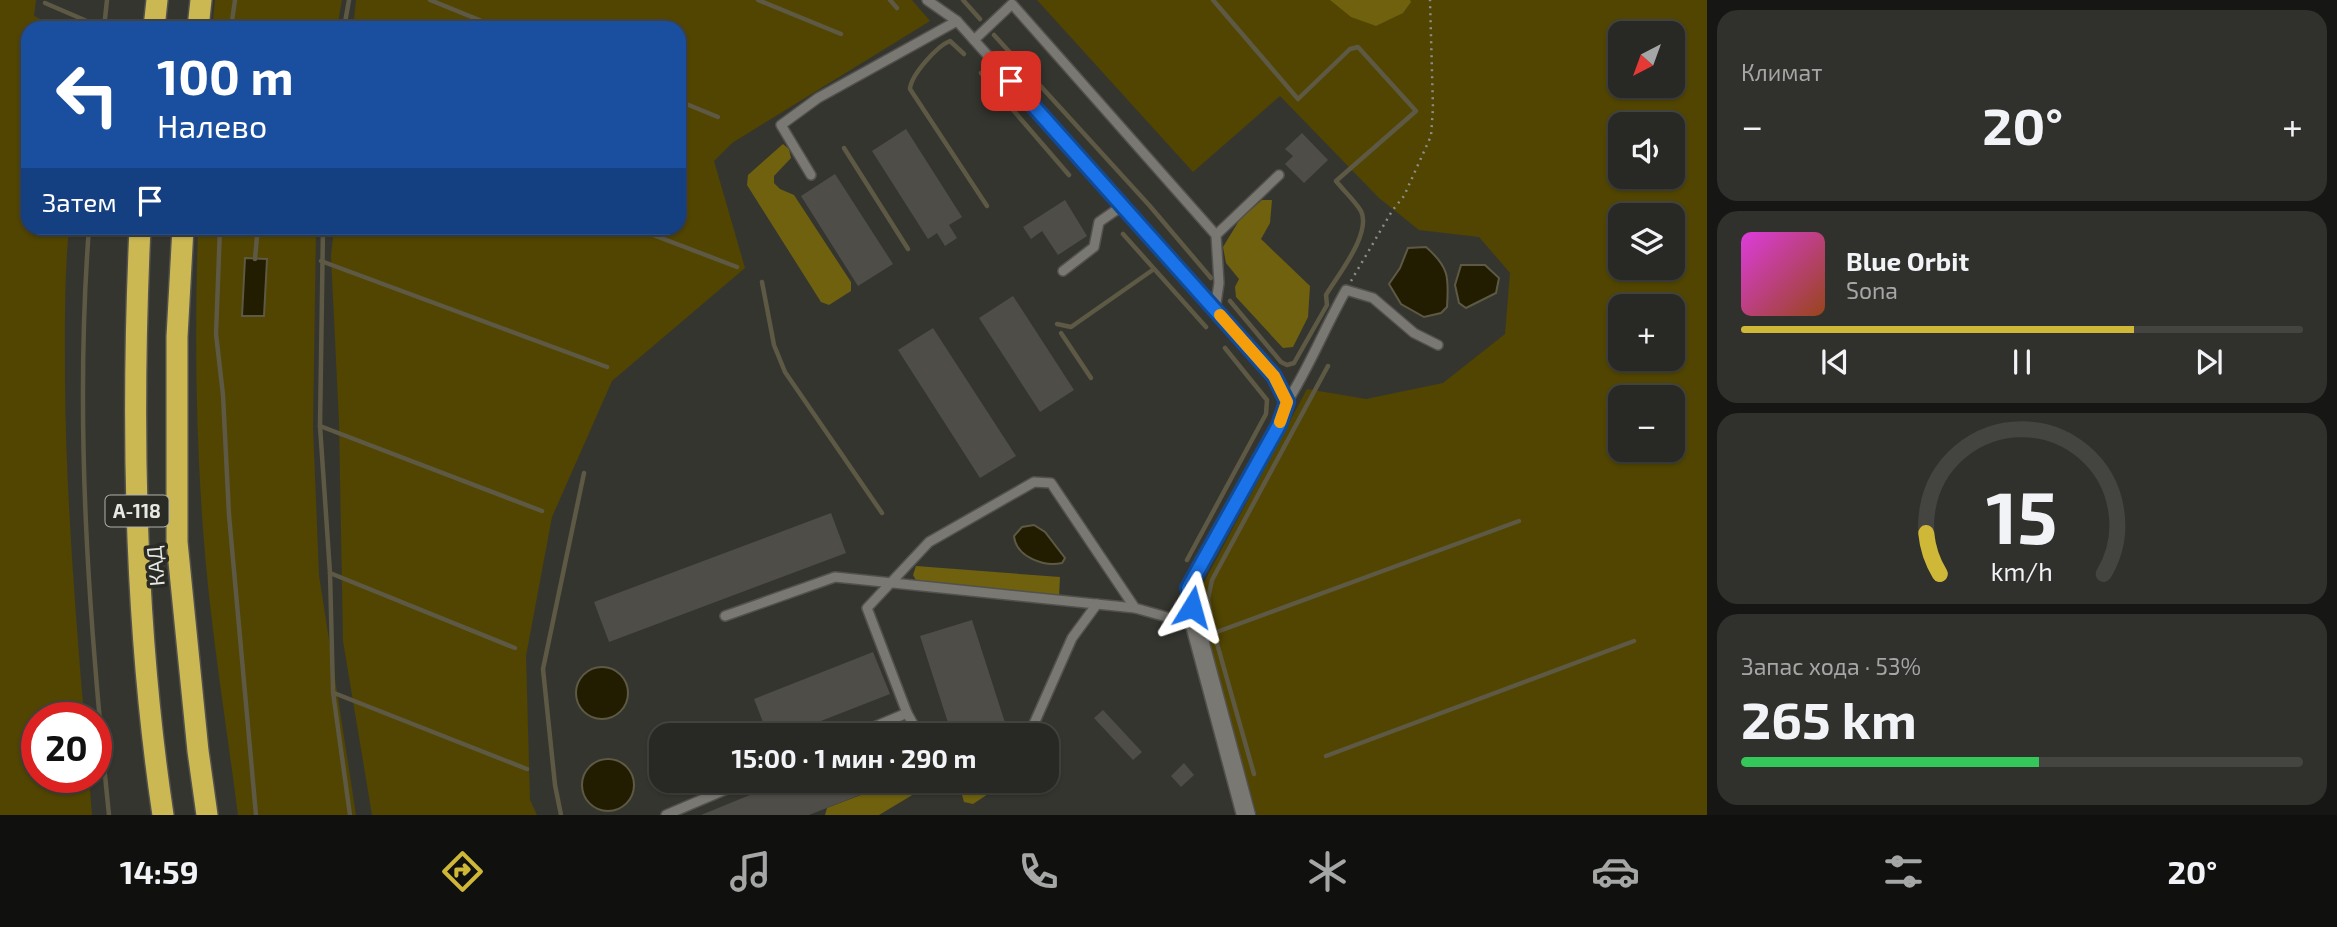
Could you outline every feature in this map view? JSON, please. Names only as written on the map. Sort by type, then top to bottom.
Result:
[{"type":"highway","points":[[155,21],[157,0]]},
{"type":"highway","points":[[199,21],[201,0]]},
{"type":"highway","name":"КАД","points":[[140,235],[135,337],[138,548],[145,650],[163,815]]},
{"type":"highway","name":"КАД","points":[[183,235],[177,337],[177,542],[207,815]]},
{"type":"street","points":[[1195,625],[1246,815]]},
{"type":"lane","points":[[927,0],[957,20],[1274,376],[1287,402]]},
{"type":"lane","points":[[974,40],[1012,4],[1216,235],[1219,283],[1215,310]]},
{"type":"lane","points":[[811,175],[781,125],[818,98],[957,20]]},
{"type":"lane","points":[[1216,235],[1279,175]]},
{"type":"lane","points":[[1063,271],[1094,247],[1099,222],[1122,205]]},
{"type":"lane","points":[[726,616],[835,577],[1135,608],[1195,625],[1188,588],[1279,425],[1287,402],[1306,372],[1346,290],[1373,298],[1413,333],[1438,345]]},
{"type":"lane","points":[[912,723],[867,608],[929,542],[1034,482],[1051,483],[1135,608]]},
{"type":"lane","points":[[1033,723],[1072,638],[1097,604]]},
{"type":"lane","points":[[883,723],[907,713]]},
{"type":"lane","points":[[666,815],[718,793]]},
{"type":"path","points":[[1346,290],[1392,211],[1404,196],[1431,136],[1433,108],[1430,0]]},
{"type":"shaded area","points":[[0,0],[36,0],[34,16],[44,21],[21,21],[21,235],[68,235],[65,305],[67,466],[83,702],[21,702],[21,793],[90,793],[92,815],[0,815]]},
{"type":"shaded area","points":[[215,0],[342,0],[338,21],[213,21]]},
{"type":"shaded area","points":[[356,0],[912,0],[930,21],[732,143],[714,161],[745,268],[612,381],[552,517],[526,656],[530,800],[537,815],[372,815],[343,641],[339,422],[331,256],[333,235],[686,235],[686,21],[354,21]]},
{"type":"shaded area","points":[[1037,0],[1707,0],[1707,815],[1257,815],[1203,625],[1201,588],[1307,389],[1366,399],[1443,383],[1505,334],[1510,273],[1479,237],[1419,230],[1379,198],[1280,96],[1193,172]]},
{"type":"shaded area","points":[[1330,0],[1411,2],[1403,13],[1376,26],[1351,17]]},
{"type":"shaded area","points":[[783,144],[789,149],[791,158],[774,176],[774,183],[794,195],[851,282],[851,291],[829,305],[821,302],[747,185],[748,175]]},
{"type":"shaded area","points":[[1262,200],[1272,200],[1270,223],[1261,239],[1310,286],[1308,317],[1293,347],[1283,348],[1236,297],[1235,287],[1239,279],[1226,263],[1223,247],[1240,219]]},
{"type":"shaded area","points":[[198,235],[316,235],[313,428],[319,575],[356,815],[238,815],[205,557],[199,463],[196,322]]},
{"type":"shaded area","points":[[1426,247],[1446,273],[1448,297],[1447,307],[1441,313],[1424,317],[1401,304],[1389,284],[1400,268],[1408,248]]},
{"type":"shaded area","points":[[245,258],[267,259],[264,316],[242,316]]},
{"type":"shaded area","points":[[1461,265],[1485,265],[1499,278],[1496,293],[1466,308],[1459,303],[1455,285]]},
{"type":"shaded area","points":[[1034,525],[1045,532],[1065,558],[1062,563],[1039,562],[1020,550],[1014,536],[1022,527]]},
{"type":"shaded area","points":[[916,566],[1060,577],[1059,596],[917,582],[913,575]]},
{"type":"shaded area","points":[[602,667],[612,669],[620,675],[626,683],[626,703],[620,711],[612,717],[602,719],[592,717],[584,711],[578,703],[576,693],[578,683],[584,675],[592,669]]},
{"type":"shaded area","points":[[608,759],[618,761],[626,767],[632,775],[632,795],[626,803],[618,809],[608,811],[598,809],[590,803],[584,795],[582,785],[584,775],[590,767],[598,761]]},
{"type":"shaded area","points":[[866,793],[915,793],[879,815],[825,815],[827,808]]},
{"type":"shaded area","points":[[990,793],[973,804],[964,802],[962,795]]},
{"type":"building","points":[[906,129],[962,217],[949,225],[957,238],[945,246],[937,233],[928,239],[872,151]]},
{"type":"building","points":[[1302,133],[1328,160],[1304,183],[1285,164],[1293,156],[1285,149]]},
{"type":"building","points":[[835,174],[893,264],[858,286],[801,196]]},
{"type":"building","points":[[1065,200],[1087,236],[1058,255],[1042,231],[1031,239],[1023,227]]},
{"type":"building","points":[[1013,296],[1074,390],[1040,412],[979,318]]},
{"type":"building","points":[[933,328],[1016,456],[980,478],[898,350]]},
{"type":"building","points":[[831,513],[846,553],[609,642],[594,602]]},
{"type":"building","points":[[972,620],[1005,723],[948,723],[920,636]]},
{"type":"building","points":[[873,652],[890,694],[816,723],[763,723],[754,699]]},
{"type":"building","points":[[1103,710],[1142,752],[1133,760],[1094,718]]},
{"type":"building","points":[[1184,763],[1194,775],[1181,787],[1171,776]]},
{"type":"building","points":[[755,793],[865,793],[809,815],[701,815]]},
{"type":"waterway","points":[[105,21],[107,0]]},
{"type":"waterway","points":[[232,21],[235,0]]},
{"type":"waterway","points":[[345,21],[349,0]]},
{"type":"waterway","points":[[430,0],[482,21]]},
{"type":"waterway","points":[[758,0],[841,34]]},
{"type":"waterway","points":[[890,0],[897,8]]},
{"type":"waterway","points":[[963,0],[980,19]]},
{"type":"waterway","points":[[1213,0],[1298,99],[1350,49],[1358,47],[1416,111],[1336,181],[1361,211],[1362,231],[1352,255],[1326,295],[1327,305],[1294,363],[1287,365],[1281,362],[1230,301]]},
{"type":"waterway","points":[[45,3],[87,21]]},
{"type":"waterway","points":[[994,35],[1149,205],[1211,278]]},
{"type":"waterway","points":[[964,54],[950,41],[945,44],[920,69],[910,89],[987,206]]},
{"type":"waterway","points":[[981,73],[1069,175]]},
{"type":"waterway","points":[[686,104],[718,117]]},
{"type":"waterway","points":[[844,148],[908,249]]},
{"type":"waterway","points":[[1123,234],[1206,327]]},
{"type":"waterway","points":[[89,235],[83,448],[95,668],[109,815]]},
{"type":"waterway","points":[[220,235],[216,334],[256,815]]},
{"type":"waterway","points":[[255,259],[258,235]]},
{"type":"waterway","points":[[323,235],[320,426],[330,573],[333,692],[350,815]]},
{"type":"waterway","points":[[653,235],[737,267]]},
{"type":"waterway","points":[[321,261],[607,367]]},
{"type":"waterway","points":[[1057,324],[1071,327],[1154,269]]},
{"type":"waterway","points":[[762,282],[774,345],[785,372],[882,513]]},
{"type":"waterway","points":[[1061,333],[1091,378]]},
{"type":"waterway","points":[[1187,560],[1266,414],[1267,400],[1225,348]]},
{"type":"waterway","points":[[1254,774],[1214,633],[1208,599],[1212,580],[1328,366]]},
{"type":"waterway","points":[[320,426],[542,511]]},
{"type":"waterway","points":[[561,815],[555,785],[543,669],[584,473]]},
{"type":"waterway","points":[[1214,633],[1519,521]]},
{"type":"waterway","points":[[330,573],[515,648]]},
{"type":"waterway","points":[[1326,756],[1634,641]]},
{"type":"waterway","points":[[334,693],[527,769]]},
{"type":"slow traffic","points":[[1220,315],[1274,376],[1287,402],[1280,422]]},
{"type":"route","points":[[1011,81],[1274,376],[1287,402],[1279,425],[1188,588],[1192,607]]}]
